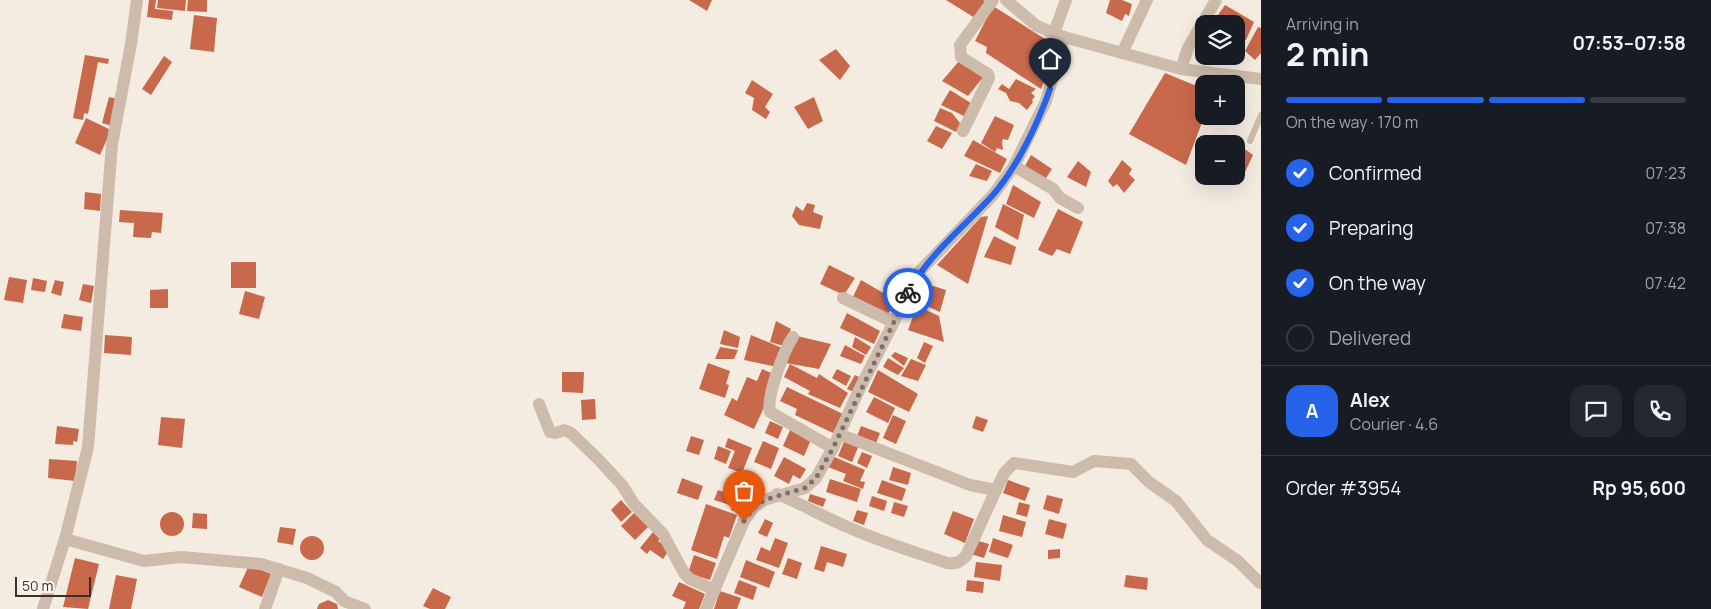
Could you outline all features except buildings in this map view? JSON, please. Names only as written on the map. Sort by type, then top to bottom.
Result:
[{"type":"street","points":[[43,609],[79,488],[89,439],[112,144],[131,44],[137,0]]},
{"type":"street","points":[[963,131],[989,78],[983,68],[961,57],[960,45],[993,0]]},
{"type":"street","points":[[1006,0],[1037,26],[1059,35],[1181,69],[1261,79]]},
{"type":"street","points":[[706,609],[744,521],[753,508],[777,494],[805,488],[811,484],[833,448],[893,322],[920,271],[993,195],[1014,166],[1046,101],[1066,0]]},
{"type":"street","points":[[1122,53],[1147,0]]},
{"type":"street","points":[[1181,69],[1188,48],[1216,0]]},
{"type":"street","points":[[1014,166],[1053,189],[1060,198],[1078,208]]},
{"type":"street","points":[[843,298],[893,322]]},
{"type":"street","points":[[793,337],[782,358],[769,408],[770,412],[833,448]]},
{"type":"street","points":[[540,404],[550,432],[556,433],[564,430],[571,433],[598,458],[622,485],[634,504],[663,534],[684,573],[690,579],[715,590]]},
{"type":"street","points":[[839,434],[970,485],[996,490]]},
{"type":"street","points":[[777,494],[801,503],[839,524],[872,538],[954,564],[960,562],[966,556],[1005,472],[1014,463],[1073,472],[1084,464],[1094,461],[1131,464],[1148,482],[1176,501],[1207,540],[1238,561],[1260,583]]},
{"type":"street","points":[[65,539],[144,561],[191,557],[261,564],[333,590],[344,601],[365,609]]},
{"type":"street","points":[[265,609],[279,569]]},
{"type":"lane","points":[[1250,141],[1261,115]]},
{"type":"way so far","points":[[744,521],[753,508],[764,500],[777,494],[785,494],[805,488],[816,478],[833,448],[859,390],[908,293]]},
{"type":"route","points":[[908,293],[920,271],[993,195],[1007,177],[1046,101],[1050,89]]}]
